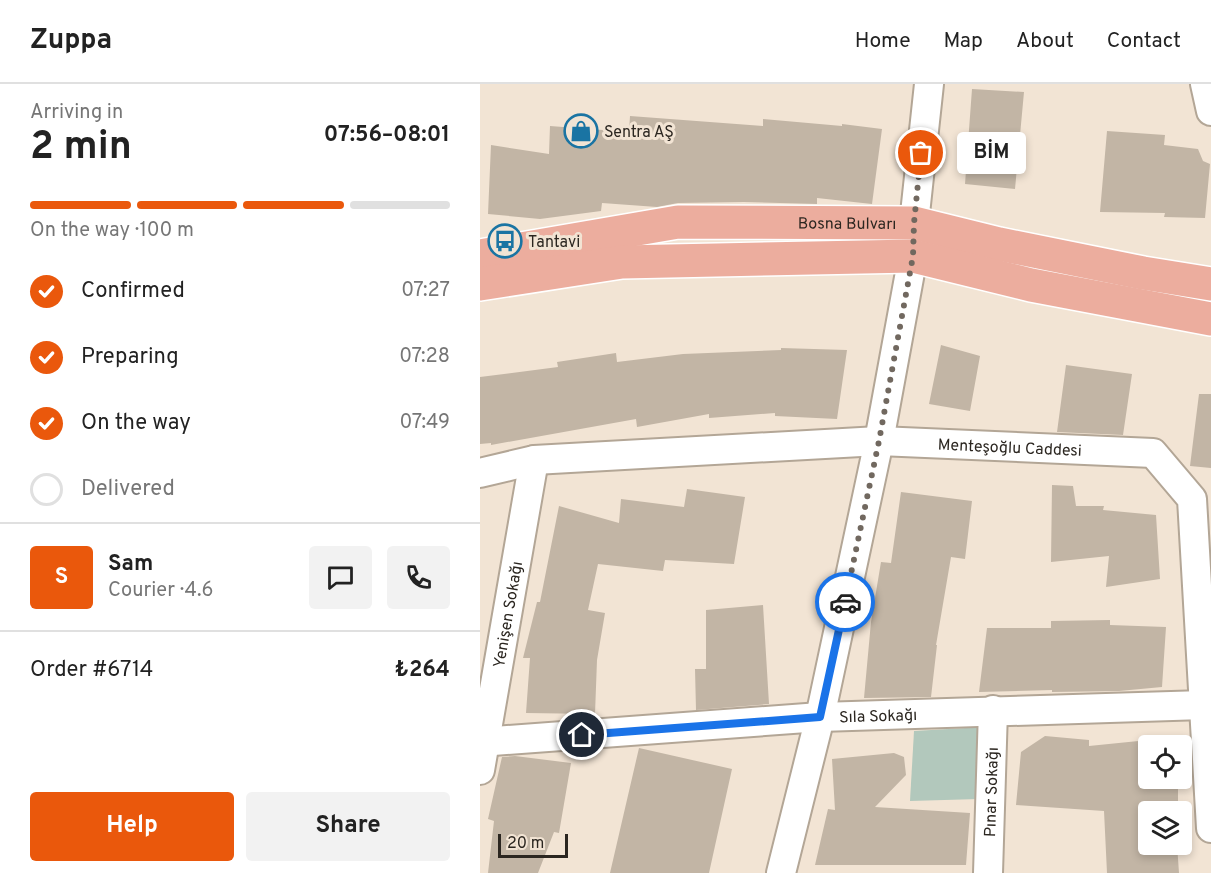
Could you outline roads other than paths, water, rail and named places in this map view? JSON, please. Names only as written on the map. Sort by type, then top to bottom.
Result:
[{"type":"main road","name":"Bosna Bulvarı","points":[[480,256],[678,222],[914,223],[999,244],[1211,284]]},
{"type":"main road","name":"Bosna Bulvarı","points":[[480,284],[622,262],[913,256],[1031,285],[1211,319]]},
{"type":"street","points":[[782,873],[820,717],[879,441],[913,256],[914,223],[928,84]]},
{"type":"street","points":[[1205,84],[1211,111]]},
{"type":"street","name":"Menteşoğlu Caddesi","points":[[480,473],[534,460],[879,441],[1153,453],[1192,499],[1211,828]]},
{"type":"street","name":"Yenişen Sokağı","points":[[480,770],[483,742],[534,460]]},
{"type":"street","name":"Sıla Sokağı","points":[[483,742],[820,717],[1204,705]]},
{"type":"street","name":"Pınar Sokağı","points":[[988,873],[993,710]]},
{"type":"place","name":"Sentra AŞ","points":[[581,131]]},
{"type":"place","name":"BİM","points":[[921,153]]},
{"type":"place","name":"Tantavi","points":[[505,241]]}]
